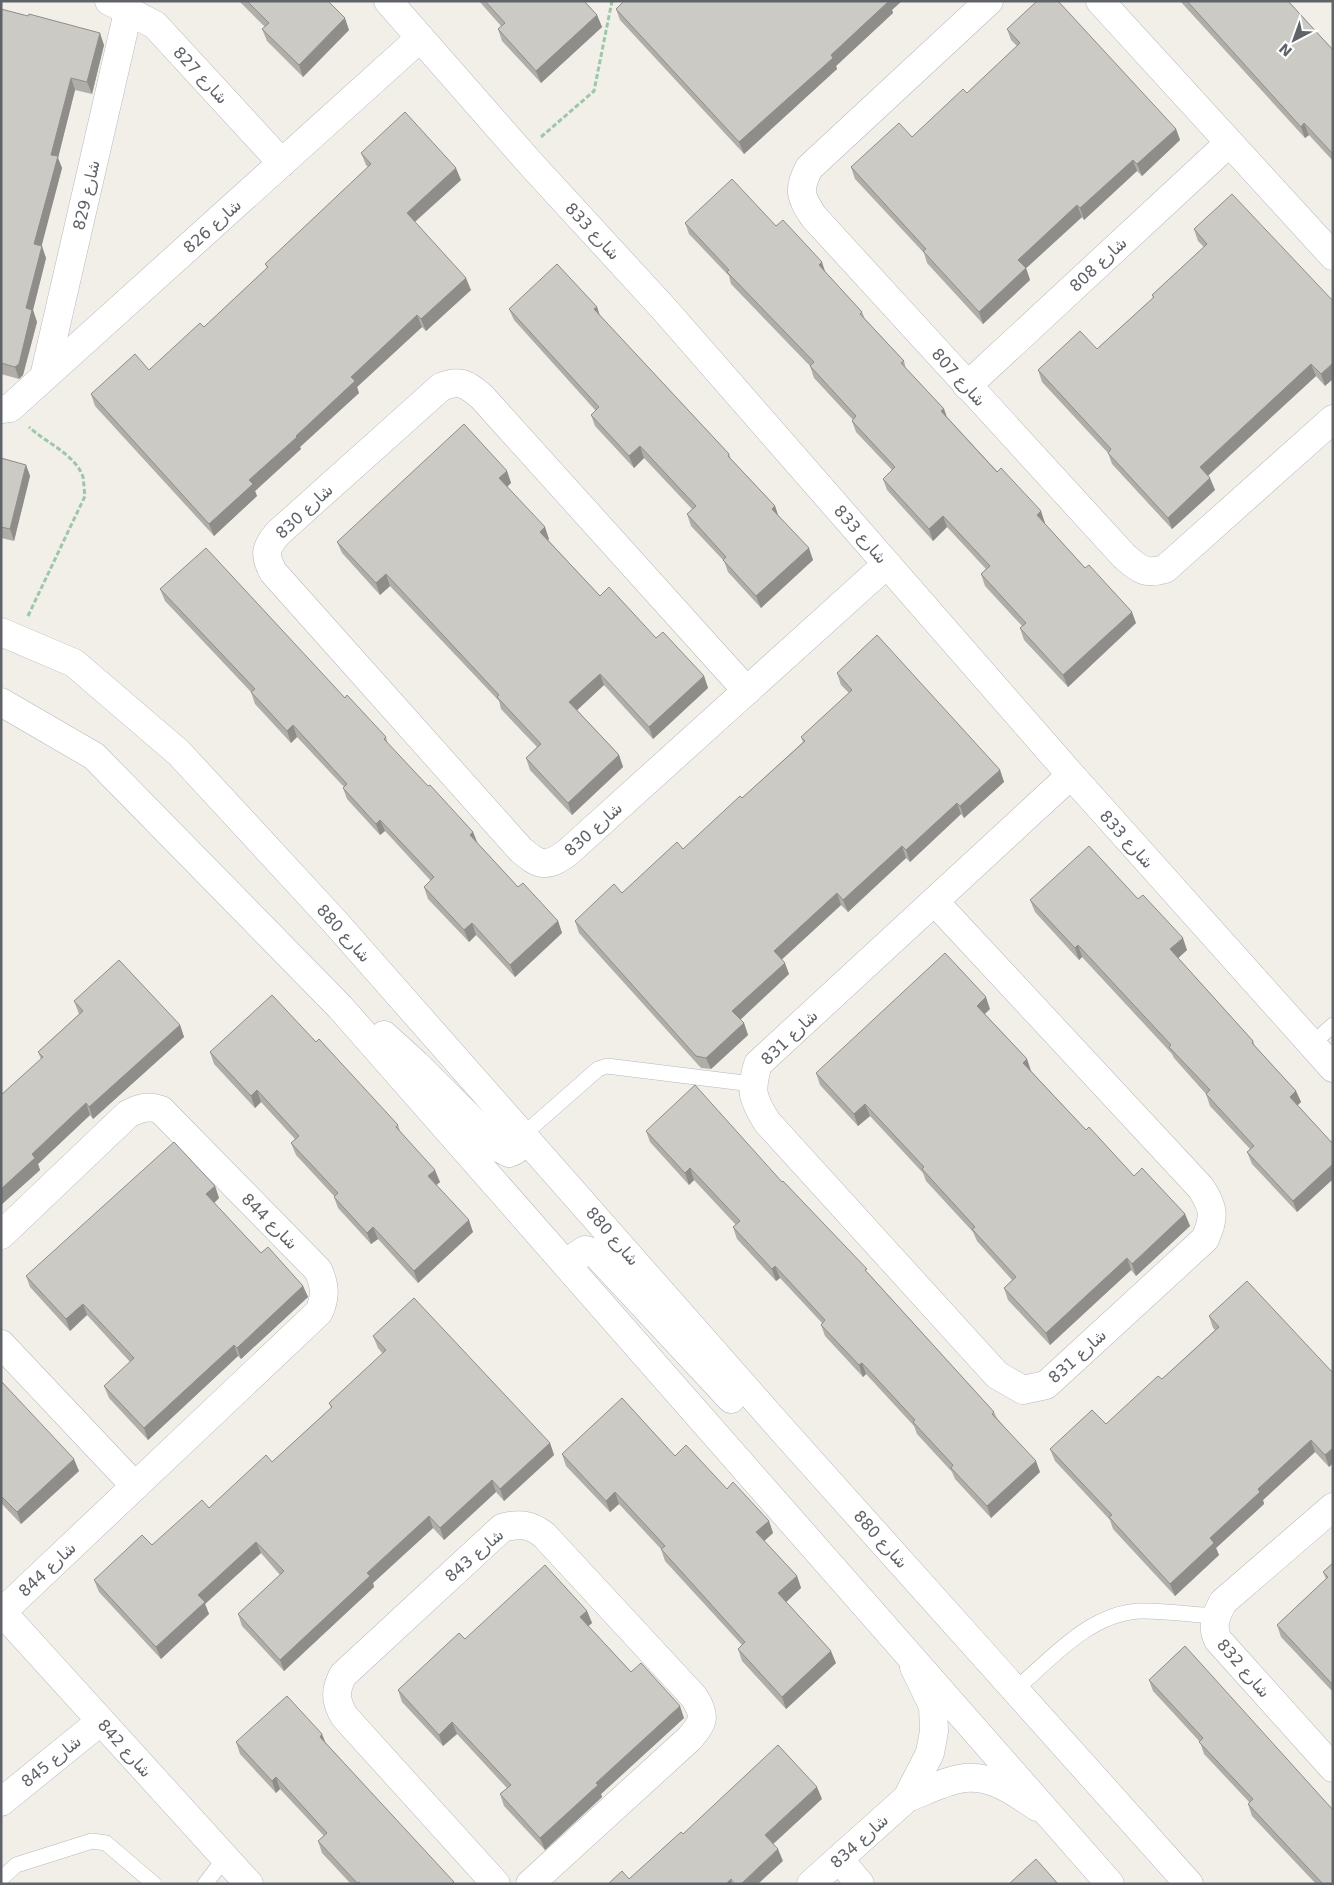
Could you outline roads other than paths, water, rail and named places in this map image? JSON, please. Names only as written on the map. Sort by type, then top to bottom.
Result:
[{"type":"street","name":"شارع 833","points":[[388,1],[522,153],[665,310],[1070,775],[1311,1045],[1332,1066]]},
{"type":"street","name":"شارع 807","points":[[989,1],[808,168],[801,185],[804,201],[813,216],[967,386],[1124,556],[1138,568],[1152,573],[1165,569],[1333,419]]},
{"type":"street","points":[[1100,1],[1333,256]]},
{"type":"street","name":"شارع 827","points":[[118,6],[155,25],[282,163]]},
{"type":"street","name":"شارع 829","points":[[44,377],[118,6]]},
{"type":"street","name":"شارع 826","points":[[6,408],[44,377],[420,38]]},
{"type":"street","name":"شارع 808","points":[[967,386],[1228,143]]},
{"type":"street","name":"شارع 830","points":[[747,691],[482,397],[471,387],[460,382],[452,382],[441,387],[278,534],[270,543],[267,551],[267,561],[280,579],[521,850],[535,862],[544,864],[554,862],[567,853],[747,691],[887,564]]},
{"type":"street","name":"شارع 880","points":[[9,636],[74,662],[179,753],[335,922],[524,1134],[785,1433],[1189,1884]]},
{"type":"street","points":[[1,702],[94,756],[340,1008],[1110,1884]]},
{"type":"street","name":"شارع 831","points":[[935,902],[1201,1188],[1209,1200],[1213,1214],[1210,1227],[1204,1239],[1046,1385],[1023,1390],[997,1375],[767,1122],[755,1104],[752,1084],[758,1064],[1070,775]]},
{"type":"street","points":[[340,1008],[384,1034],[508,1154],[517,1150],[522,1144],[524,1134]]},
{"type":"street","name":"شارع 844","points":[[1,1235],[128,1114],[143,1107],[154,1107],[161,1110],[318,1270],[324,1282],[322,1303],[318,1312],[1,1611]]},
{"type":"street","points":[[572,1271],[576,1256],[585,1250],[595,1253],[734,1402],[753,1417],[785,1433]]},
{"type":"street","points":[[1,1344],[135,1486]]},
{"type":"street","name":"شارع 832","points":[[1333,1507],[1223,1602],[1216,1616],[1214,1632],[1218,1640],[1333,1768]]},
{"type":"street","name":"شارع 843","points":[[496,1884],[344,1716],[338,1706],[336,1694],[338,1685],[344,1675],[502,1528],[514,1524],[535,1528],[544,1535],[694,1697],[703,1717],[700,1726],[690,1738],[530,1884]]},
{"type":"street","name":"شارع 842","points":[[1,1611],[249,1884]]},
{"type":"street","name":"شارع 834","points":[[811,1884],[907,1798],[930,1753],[934,1731],[933,1706],[907,1653]]},
{"type":"street","name":"شارع 845","points":[[1,1802],[101,1721]]},
{"type":"street","name":"شارع 834","points":[[907,1798],[959,1779],[982,1779],[1011,1788],[1052,1817]]},
{"type":"street","points":[[839,1859],[860,1884]]},
{"type":"lane","points":[[1311,1045],[1333,1025]]},
{"type":"lane","points":[[524,1134],[598,1069],[607,1066],[752,1084]]},
{"type":"lane","points":[[1016,1689],[1086,1628],[1106,1619],[1138,1611],[1216,1616]]},
{"type":"lane","points":[[1,1879],[16,1866],[92,1841],[106,1843],[154,1884]]},
{"type":"lane","points":[[205,1884],[225,1858]]}]
